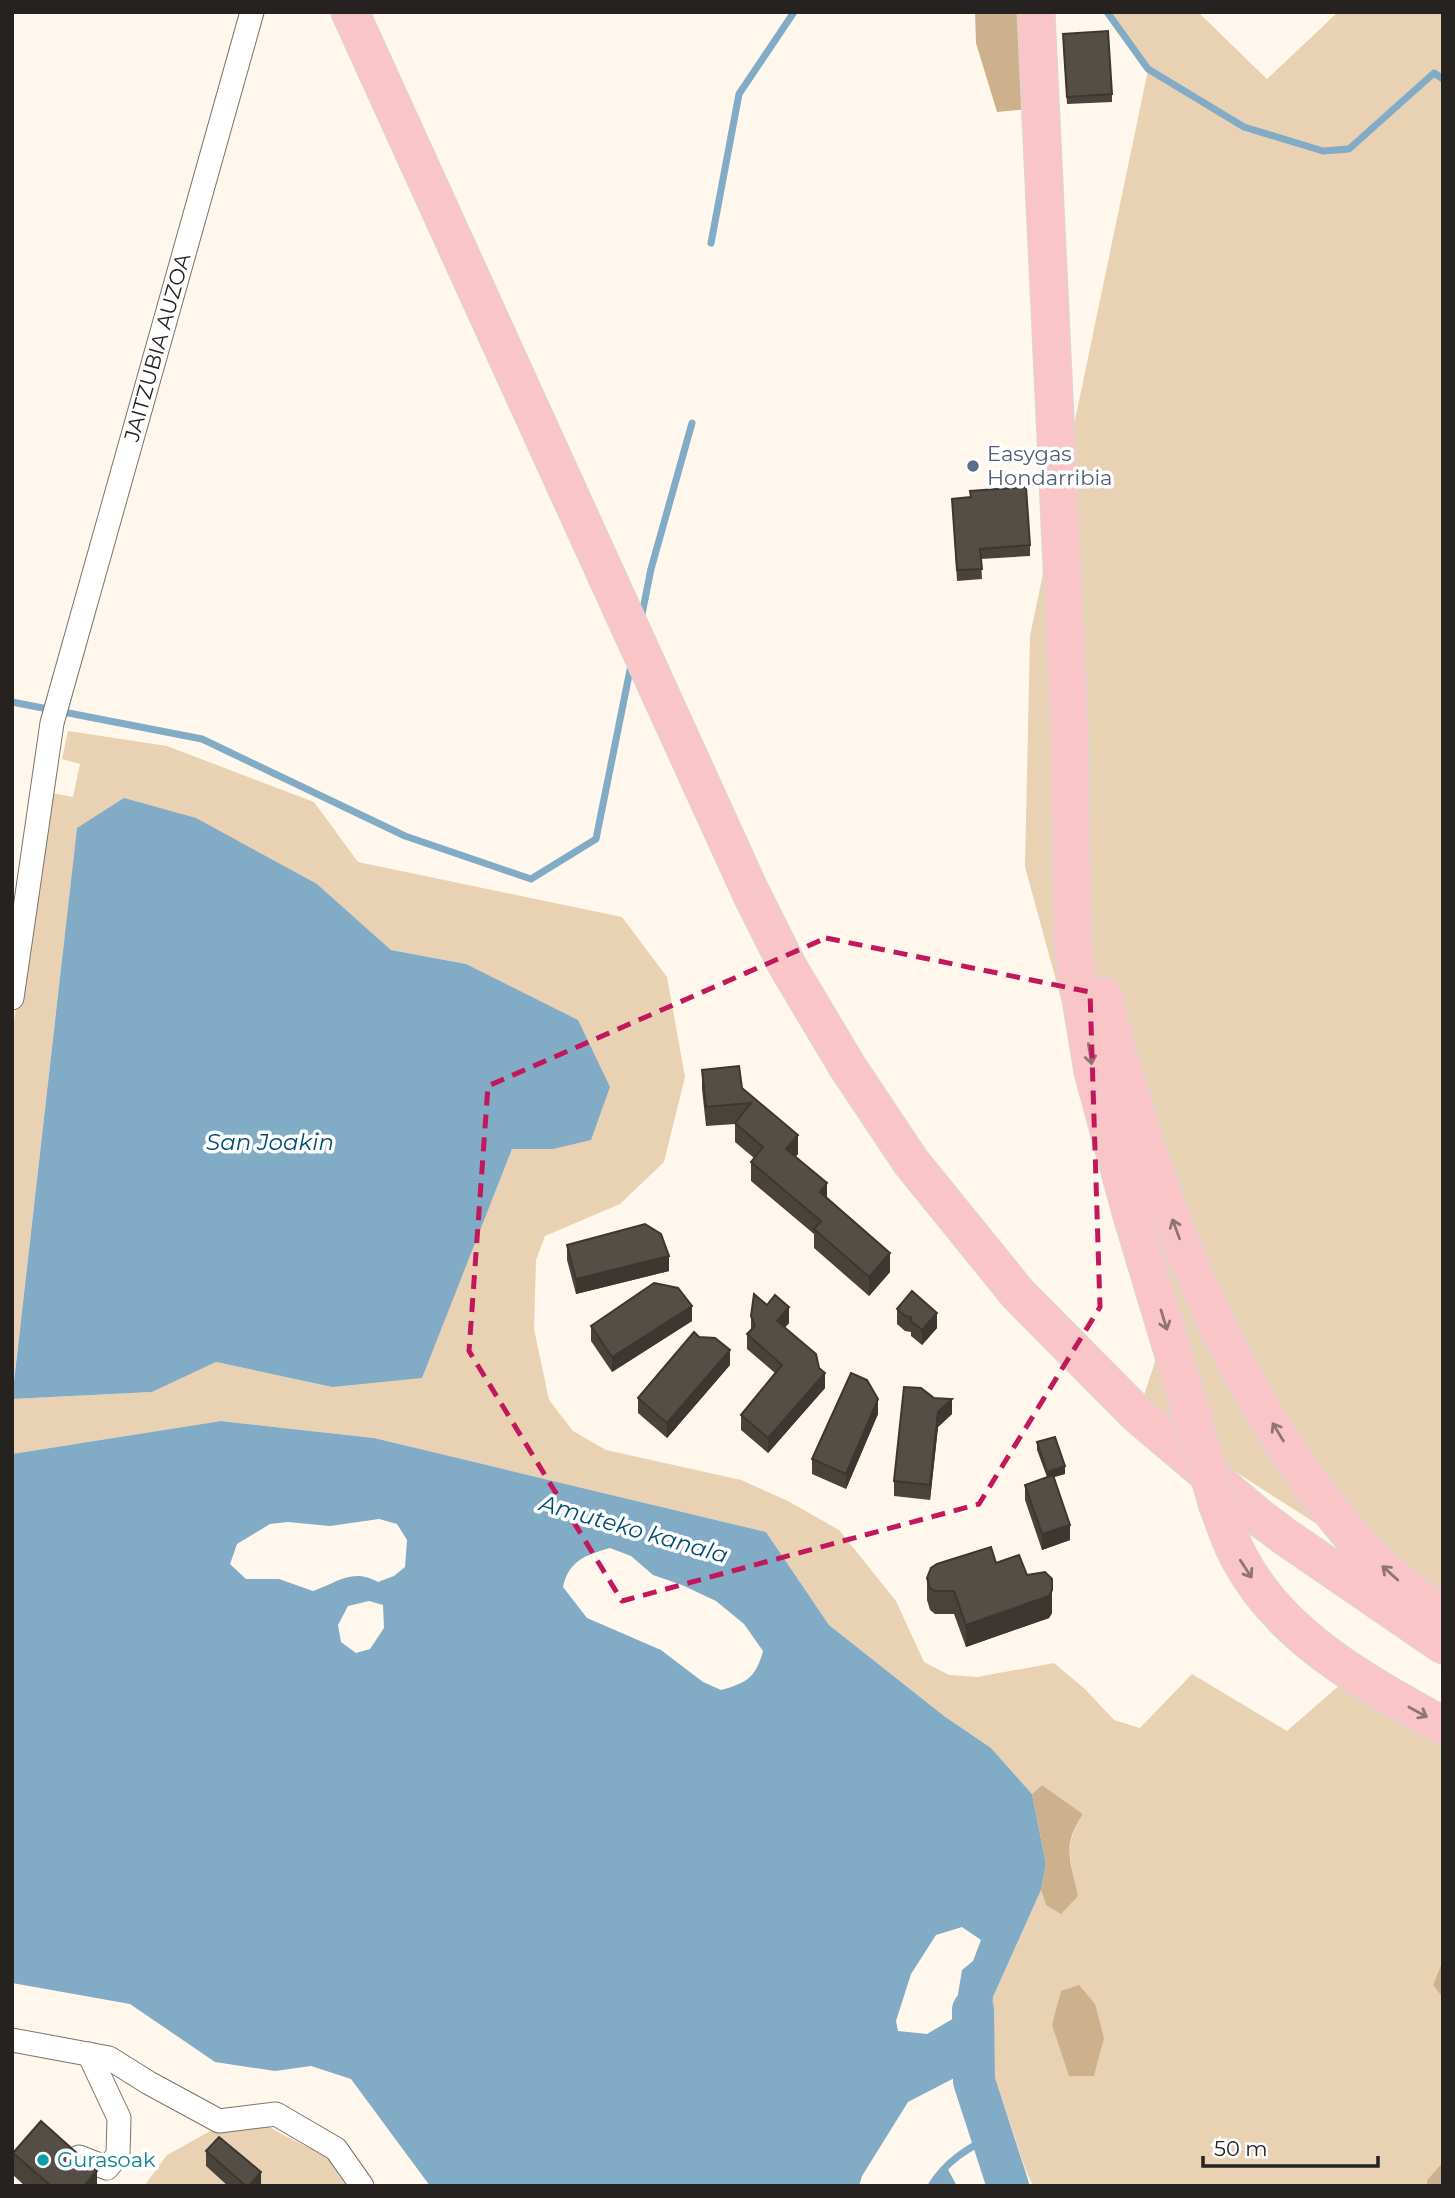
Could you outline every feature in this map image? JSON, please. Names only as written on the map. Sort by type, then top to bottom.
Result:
[{"type":"main road","points":[[350,12],[750,891],[788,967],[847,1066],[911,1162],[1018,1294],[1137,1414],[1284,1536],[1440,1635]]},
{"type":"main road","points":[[1036,12],[1069,717],[1073,951],[1093,1072],[1132,1216],[1218,1506],[1241,1561],[1268,1602],[1304,1638],[1351,1671],[1443,1726]]},
{"type":"main road","points":[[1069,717],[1090,925],[1111,1031],[1150,1159],[1183,1248],[1239,1366],[1314,1490],[1440,1635]]},
{"type":"street","name":"JAITZUBIA AUZOA","points":[[12,998],[52,723],[252,12]]},
{"type":"street","points":[[12,2040],[109,2058],[219,2121],[276,2114],[336,2149],[362,2186]]},
{"type":"street","points":[[79,2157],[107,2168],[118,2155],[119,2118],[89,2054]]},
{"type":"highlighted area","points":[[826,938],[1090,992],[1100,1307],[979,1504],[622,1601],[469,1351],[488,1086]]},
{"type":"shaded area","points":[[975,12],[1036,12],[1040,108],[997,112],[976,43]]},
{"type":"shaded area","points":[[1107,12],[1198,12],[1267,79],[1338,12],[1443,12],[1443,1605],[1139,1410],[1158,1353],[1025,867],[1030,636],[1148,70]]},
{"type":"shaded area","points":[[68,731],[167,746],[314,802],[358,862],[622,917],[667,977],[685,1077],[664,1162],[620,1204],[545,1236],[536,1260],[534,1329],[549,1400],[573,1431],[606,1450],[741,1480],[788,1501],[839,1530],[896,1601],[924,1662],[949,1675],[977,1677],[1054,1663],[1085,1689],[1114,1720],[1140,1728],[1192,1674],[1287,1731],[1342,1683],[1443,1740],[1443,1960],[1433,1985],[1443,1998],[1443,2162],[1427,2180],[1427,2186],[1033,2186],[989,2060],[993,1997],[1041,1890],[1046,1905],[1078,1896],[1070,1845],[1083,1814],[1042,1785],[1032,1794],[991,1748],[944,1716],[829,1625],[766,1532],[374,1438],[221,1421],[12,1454],[12,1399],[152,1392],[216,1362],[332,1387],[484,1216],[512,1149],[553,1149],[466,964],[391,950],[317,884],[77,829],[12,1397],[12,1038],[52,793],[73,797],[80,764],[62,759]]},
{"type":"shaded area","points":[[1042,1785],[1083,1814],[1070,1845],[1078,1896],[1061,1914],[1046,1905],[1041,1890],[1046,1864],[1032,1794]]},
{"type":"shaded area","points":[[1443,1960],[1443,1998],[1433,1985]]},
{"type":"shaded area","points":[[1079,1985],[1095,2004],[1104,2038],[1094,2076],[1069,2076],[1052,2025],[1061,1991]]},
{"type":"shaded area","points":[[266,2125],[326,2156],[346,2186],[144,2186],[167,2155],[214,2129]]},
{"type":"shaded area","points":[[1443,2162],[1443,2186],[1427,2186],[1427,2180]]},
{"type":"water","name":"San Joakin","points":[[124,798],[196,818],[317,884],[391,950],[466,964],[578,1020],[610,1087],[591,1140],[553,1149],[512,1149],[422,1378],[332,1387],[216,1362],[152,1392],[12,1399],[77,828]]},
{"type":"water","points":[[221,1421],[374,1438],[766,1532],[829,1625],[944,1716],[991,1748],[1032,1794],[1046,1864],[1041,1890],[993,1997],[989,2060],[908,2102],[862,2176],[859,2186],[430,2186],[351,2079],[311,2066],[275,2071],[215,2062],[130,2004],[12,1983],[12,1454]],"holes":[[[379,1519],[397,1524],[407,1540],[405,1567],[394,1576],[378,1582],[353,1576],[313,1591],[279,1579],[246,1579],[230,1564],[237,1544],[270,1524],[288,1522],[330,1526]],[[610,1548],[631,1556],[653,1575],[716,1601],[744,1624],[763,1651],[753,1673],[738,1685],[721,1690],[703,1682],[661,1650],[587,1618],[563,1587],[569,1570],[586,1556]],[[369,1601],[383,1605],[384,1628],[370,1649],[356,1653],[341,1642],[338,1625],[348,1606]],[[962,1927],[981,1940],[973,1961],[962,1970],[954,2018],[927,2034],[898,2031],[896,2021],[911,1974],[936,1935]]]},
{"type":"water","points":[[946,2166],[957,2186],[931,2186]]},
{"type":"building","points":[[1108,31],[1112,94],[1067,97],[1063,34]]},
{"type":"building","points":[[1026,487],[1030,545],[980,549],[982,569],[957,570],[952,499],[971,497],[970,491]]},
{"type":"building","points":[[739,1066],[742,1088],[798,1135],[786,1149],[827,1183],[820,1192],[890,1253],[869,1277],[814,1229],[821,1221],[751,1162],[763,1147],[735,1123],[751,1103],[706,1107],[702,1070]]},
{"type":"building","points":[[645,1224],[661,1234],[669,1256],[576,1279],[567,1245]]},
{"type":"building","points":[[654,1283],[678,1288],[692,1306],[612,1357],[591,1326]]},
{"type":"building","points":[[912,1291],[937,1313],[922,1330],[911,1321],[911,1317],[905,1316],[897,1309]]},
{"type":"building","points":[[754,1294],[767,1305],[775,1295],[789,1307],[777,1321],[816,1354],[819,1368],[825,1373],[768,1438],[741,1415],[782,1365],[747,1334],[755,1326],[751,1316]]},
{"type":"building","points":[[694,1332],[699,1337],[715,1338],[730,1350],[667,1423],[638,1398]]},
{"type":"building","points":[[851,1373],[867,1380],[878,1399],[846,1474],[812,1459]]},
{"type":"building","points":[[904,1387],[921,1388],[934,1398],[952,1399],[938,1412],[930,1485],[894,1481]]},
{"type":"building","points":[[1055,1437],[1065,1466],[1047,1472],[1037,1442]]},
{"type":"building","points":[[1053,1475],[1070,1525],[1042,1534],[1025,1485]]},
{"type":"building","points":[[991,1547],[996,1563],[1019,1555],[1027,1575],[1045,1572],[1052,1579],[1052,1590],[1049,1596],[966,1625],[954,1591],[935,1591],[930,1588],[927,1578],[931,1568],[937,1564]]},
{"type":"building","points":[[41,2121],[97,2171],[84,2186],[51,2186],[13,2153]]},
{"type":"building","points":[[219,2137],[261,2172],[249,2186],[206,2151]]},
{"type":"waterway","points":[[711,243],[739,94],[794,12]]},
{"type":"waterway","points":[[1107,12],[1148,69],[1244,127],[1323,151],[1349,149],[1434,73],[1443,79]]},
{"type":"waterway","points":[[641,619],[651,569],[692,423]]},
{"type":"waterway","points":[[12,702],[202,739],[405,836],[531,879],[596,839],[631,665]]},
{"type":"waterway","name":"Amuteko kanala","points":[[973,2010],[974,2081],[1008,2186]]},
{"type":"waterway","points":[[931,2186],[958,2156],[992,2136]]},
{"type":"place","name":"Easygas Hondarribia","points":[[973,466]]},
{"type":"place","name":"Gurasoak","points":[[43,2160]]}]
